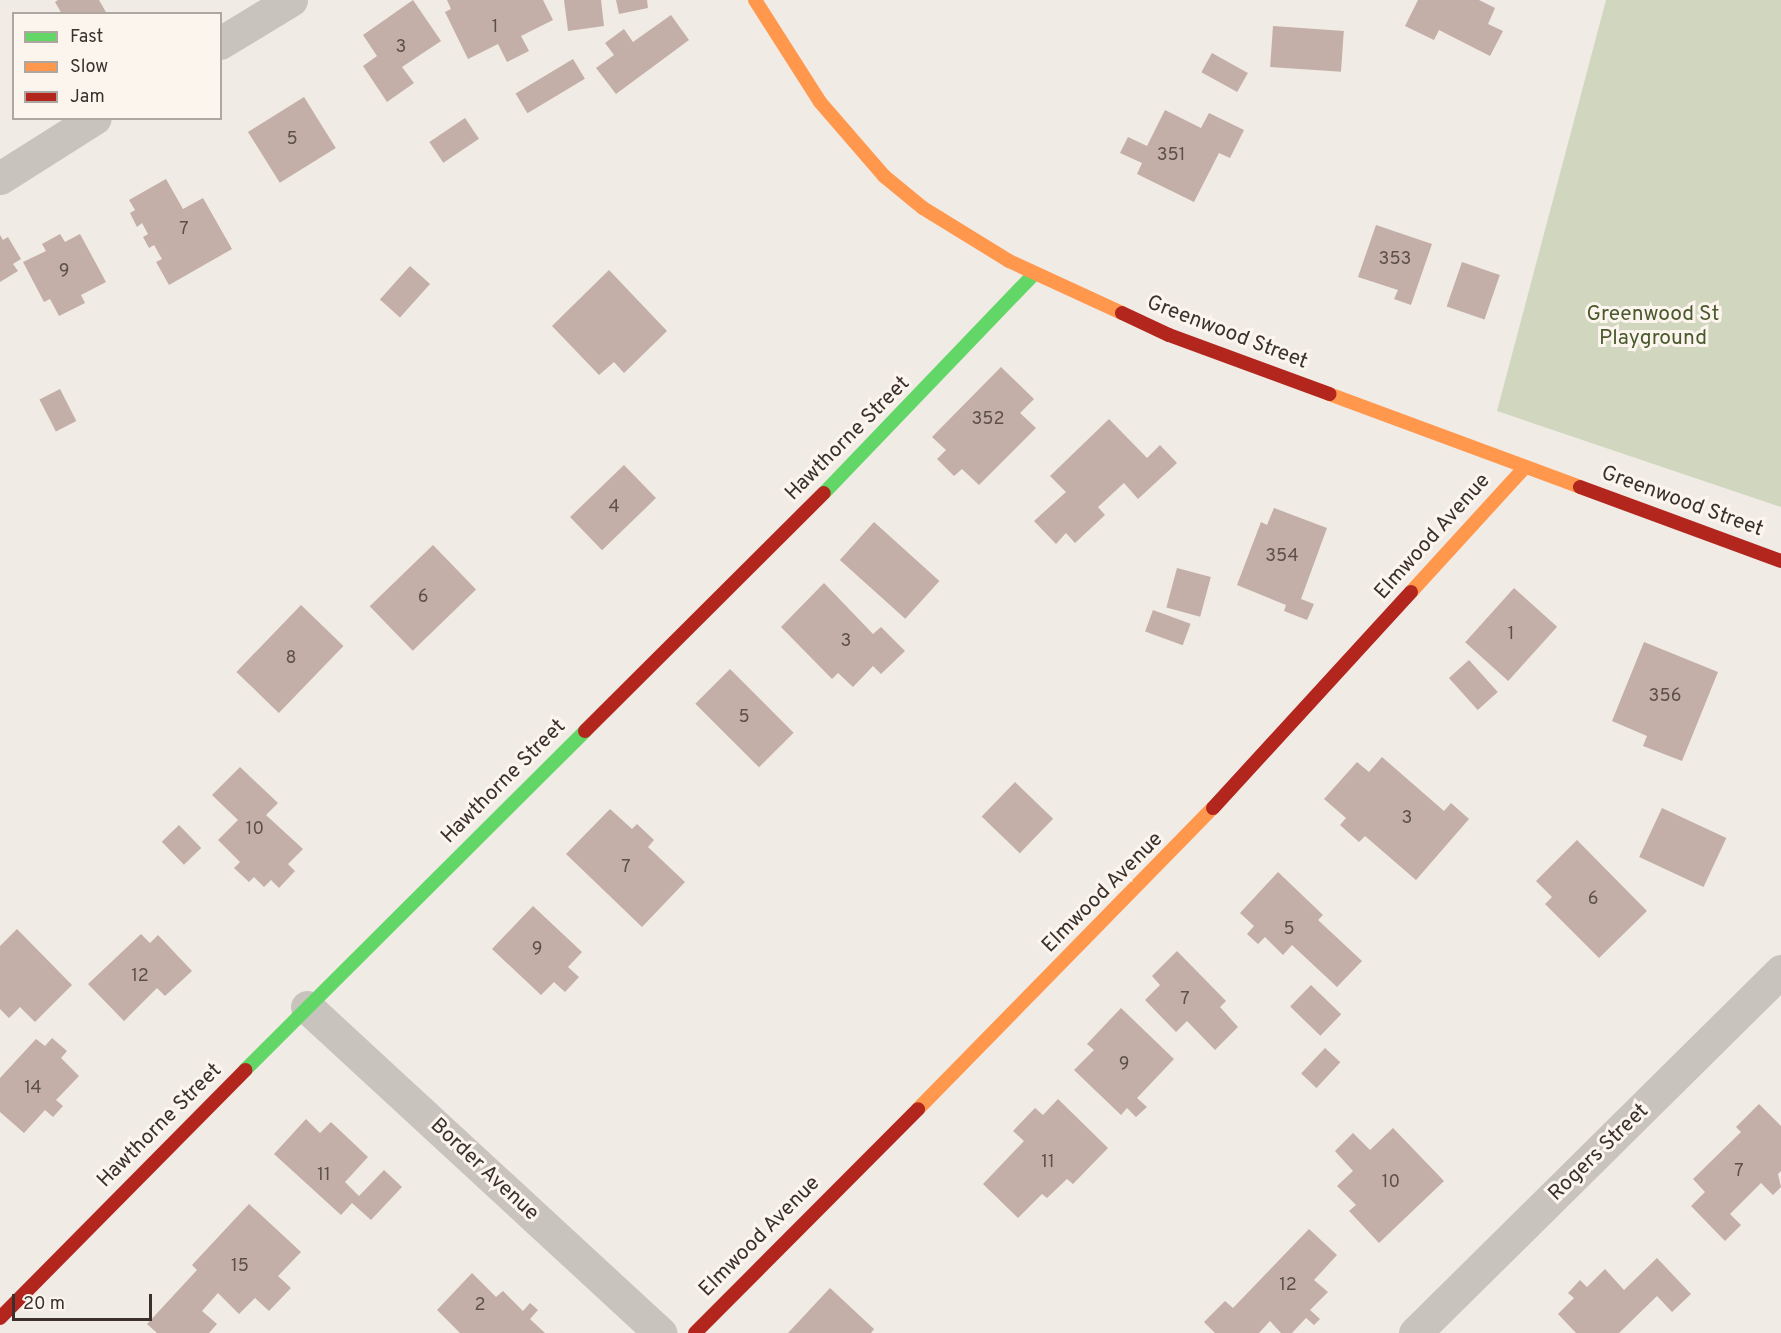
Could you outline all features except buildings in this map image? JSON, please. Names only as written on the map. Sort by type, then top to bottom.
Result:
[{"type":"street","points":[[222,42],[291,0]]},
{"type":"street","name":"Greenwood Street","points":[[755,0],[820,102],[884,176],[957,230],[1034,274],[1169,335],[1781,561]]},
{"type":"street","points":[[0,178],[92,120]]},
{"type":"street","name":"Hawthorne Street","points":[[0,1318],[307,1007],[905,413],[1034,274]]},
{"type":"street","name":"Elmwood Avenue","points":[[695,1333],[1167,859],[1525,467]]},
{"type":"street","name":"Rogers Street","points":[[1415,1333],[1781,971]]},
{"type":"street","name":"Border Avenue","points":[[307,1007],[660,1333]]},
{"type":"green space","name":"Greenwood St Playground","points":[[1606,0],[1781,0],[1781,507],[1497,411]]},
{"type":"traffic: fast","points":[[824,493],[1034,274]]},
{"type":"traffic: fast","points":[[245,1070],[585,731]]},
{"type":"traffic: slow","points":[[755,0],[820,102],[884,176],[923,208],[1009,261],[1122,313]]},
{"type":"traffic: slow","points":[[1329,394],[1580,487]]},
{"type":"traffic: slow","points":[[1411,592],[1525,467]]},
{"type":"traffic: slow","points":[[918,1109],[1213,808]]},
{"type":"traffic: jam","points":[[1122,313],[1169,335],[1329,394]]},
{"type":"traffic: jam","points":[[1580,487],[1781,561]]},
{"type":"traffic: jam","points":[[585,731],[824,493]]},
{"type":"traffic: jam","points":[[1213,808],[1411,592]]},
{"type":"traffic: jam","points":[[0,1318],[245,1070]]},
{"type":"traffic: jam","points":[[695,1333],[918,1109]]}]
